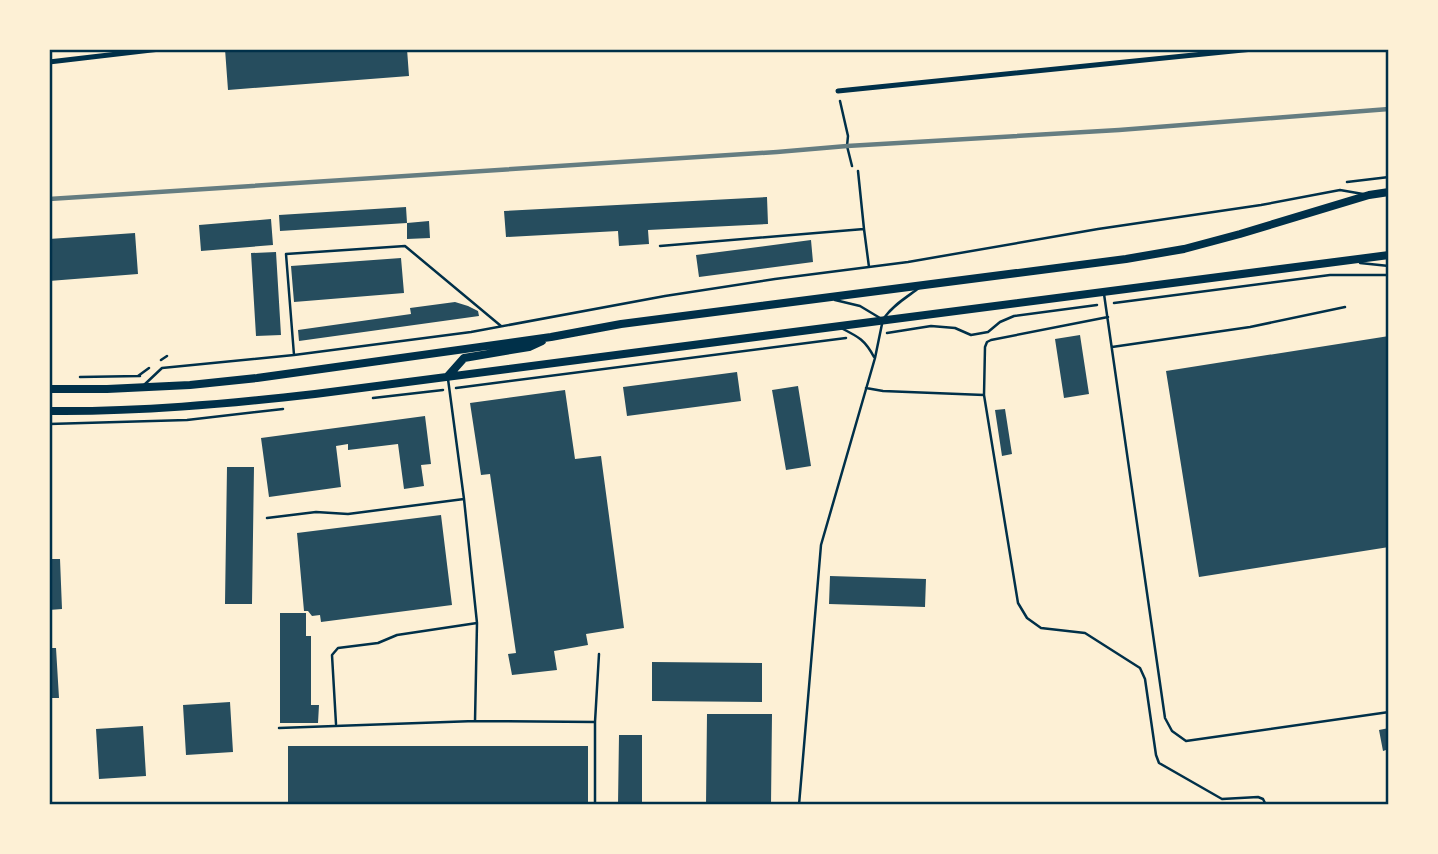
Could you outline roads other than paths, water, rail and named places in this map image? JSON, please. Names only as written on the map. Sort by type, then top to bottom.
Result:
[{"type":"main road","points":[[49,389],[190,385],[257,378],[551,337],[621,324],[1126,259],[1184,249],[1389,191]]},
{"type":"main road","points":[[49,411],[183,408],[315,394],[1389,255]]},
{"type":"main road","points":[[448,376],[464,358],[530,347],[551,337]]},
{"type":"street","points":[[49,62],[160,49]]},
{"type":"street","points":[[838,91],[1253,49]]},
{"type":"lane","points":[[858,171],[869,267]]},
{"type":"lane","points":[[141,387],[162,368],[293,355],[471,332],[665,296],[869,267],[1340,190],[1369,195]]},
{"type":"lane","points":[[660,246],[864,229]]},
{"type":"lane","points":[[293,355],[286,254],[405,246],[501,326]]},
{"type":"lane","points":[[1347,261],[1389,266]]},
{"type":"lane","points":[[799,805],[821,545],[875,358],[883,320],[889,311],[922,285]]},
{"type":"lane","points":[[1104,292],[1165,718],[1172,731],[1186,741],[1389,712]]},
{"type":"lane","points":[[828,298],[860,306],[883,320]]},
{"type":"lane","points":[[1112,347],[1250,327],[1345,307]]},
{"type":"lane","points":[[1108,317],[991,340],[985,347],[984,396],[1018,603],[1027,618],[1041,628],[1085,633],[1140,668],[1145,679],[1159,764],[1222,799],[1258,797],[1263,799],[1266,805]]},
{"type":"lane","points":[[838,327],[859,337],[867,344],[875,358]]},
{"type":"lane","points":[[448,376],[477,623],[475,721]]},
{"type":"lane","points":[[866,388],[984,396]]},
{"type":"lane","points":[[267,518],[316,512],[348,514],[464,499]]},
{"type":"lane","points":[[336,726],[332,655],[338,648],[378,643],[397,635],[477,623]]},
{"type":"lane","points":[[595,805],[595,722],[599,654]]},
{"type":"lane","points":[[279,729],[475,721],[595,722]]},
{"type":"railway","points":[[49,199],[1119,130],[1389,109]]}]
